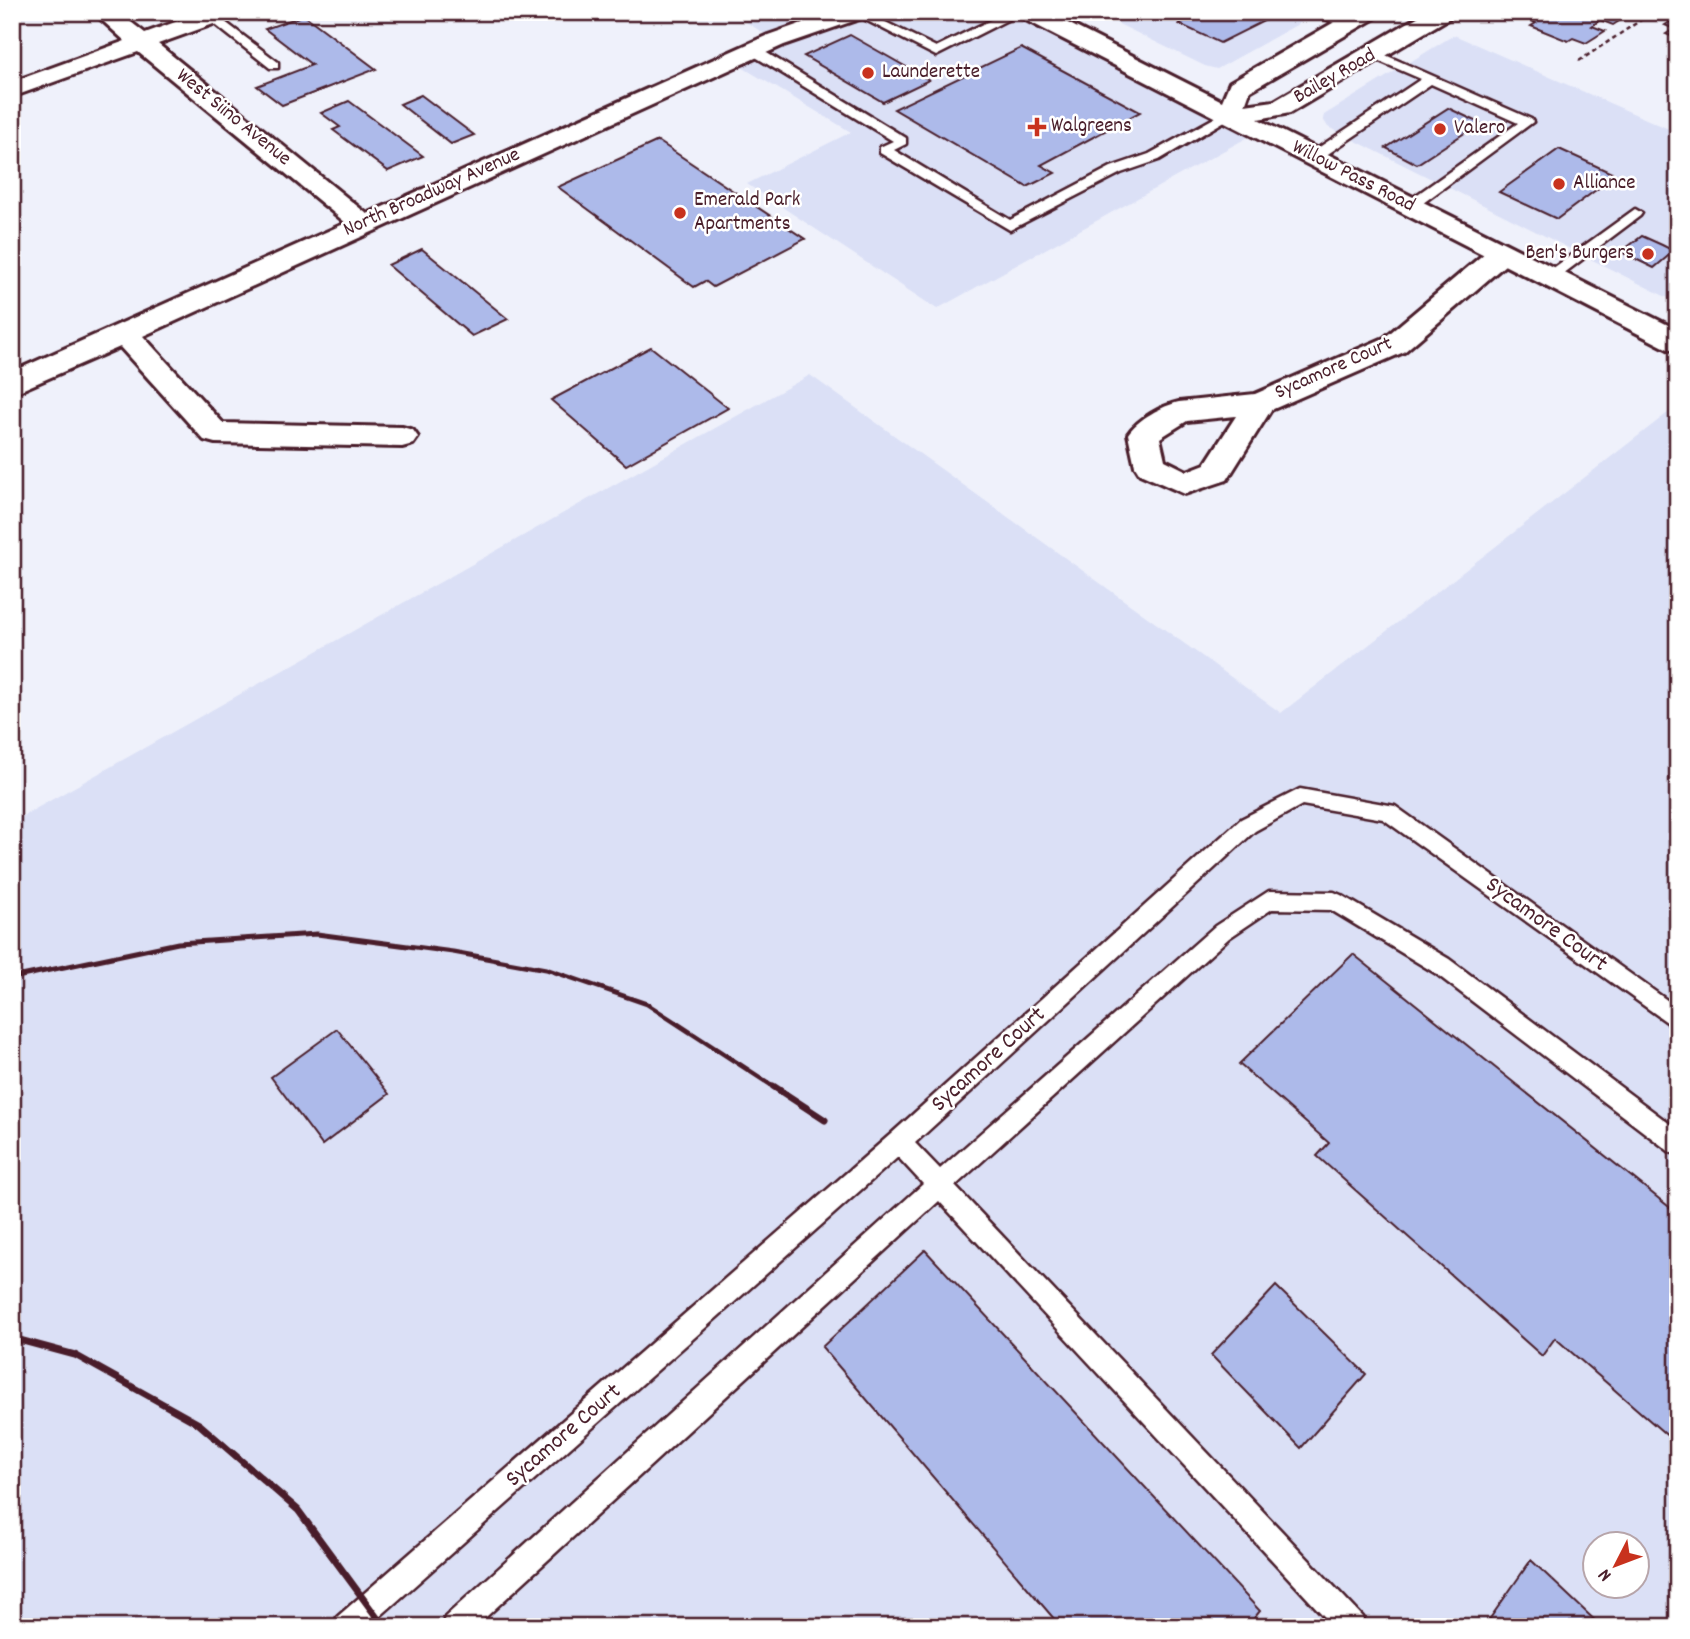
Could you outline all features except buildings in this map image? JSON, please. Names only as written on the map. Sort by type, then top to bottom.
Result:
[{"type":"street","name":"West Siino Avenue","points":[[104,12],[363,224]]},
{"type":"street","name":"North Broadway Avenue","points":[[12,384],[753,50],[857,12]]},
{"type":"street","name":"Willow Pass Road","points":[[1028,12],[1678,342]]},
{"type":"street","name":"Bailey Road","points":[[1370,12],[1239,87],[1230,115],[1281,108],[1443,12]]},
{"type":"street","points":[[12,90],[218,15]]},
{"type":"street","name":"Sycamore Court","points":[[1260,403],[1394,345],[1502,253]]},
{"type":"street","points":[[124,334],[215,433],[402,438]]},
{"type":"lane","points":[[857,12],[936,52],[1017,12]]},
{"type":"lane","points":[[1317,12],[1347,25]]},
{"type":"lane","points":[[218,15],[274,65]]},
{"type":"lane","points":[[753,50],[902,141],[885,150],[1010,226],[1116,170],[1154,158],[1230,115]]},
{"type":"lane","points":[[1374,54],[1527,122],[1410,206]]},
{"type":"lane","points":[[1314,157],[1430,79]]},
{"type":"lane","points":[[1550,277],[1635,213]]},
{"type":"lane","name":"Sycamore Court","points":[[347,1627],[899,1142],[1248,825],[1300,797],[1388,812],[1678,1020]]},
{"type":"lane","points":[[455,1627],[939,1185],[1222,932],[1269,900],[1334,901],[1442,966],[1678,1143]]},
{"type":"lane","points":[[899,1142],[1353,1627]]},
{"type":"path","points":[[1579,61],[1653,12]]},
{"type":"shaded area","points":[[730,12],[1028,12],[1261,130],[937,309],[747,184],[851,132],[730,60],[775,40]]},
{"type":"shaded area","points":[[1094,12],[1320,12],[1217,69],[1205,66]]},
{"type":"shaded area","points":[[1454,35],[1678,133],[1678,303],[1328,127],[1323,119],[1324,115]]},
{"type":"shaded area","points":[[810,375],[1281,713],[1678,405],[1678,1627],[12,1627],[12,822]]},
{"type":"railway","points":[[12,978],[178,943],[317,934],[453,952],[546,969],[647,1004],[776,1088]]},
{"type":"railway","points":[[773,1086],[825,1120]]},
{"type":"railway","points":[[12,1338],[75,1355],[199,1424],[298,1510],[384,1627]]},
{"type":"place","name":"Launderette","points":[[868,73]]},
{"type":"place","name":"Walgreens","points":[[1037,127]]},
{"type":"place","name":"Valero","points":[[1440,129]]},
{"type":"place","name":"Alliance","points":[[1559,184]]},
{"type":"place","name":"Emerald Park Apartments","points":[[680,213]]},
{"type":"place","name":"Ben's Burgers","points":[[1648,254]]}]
